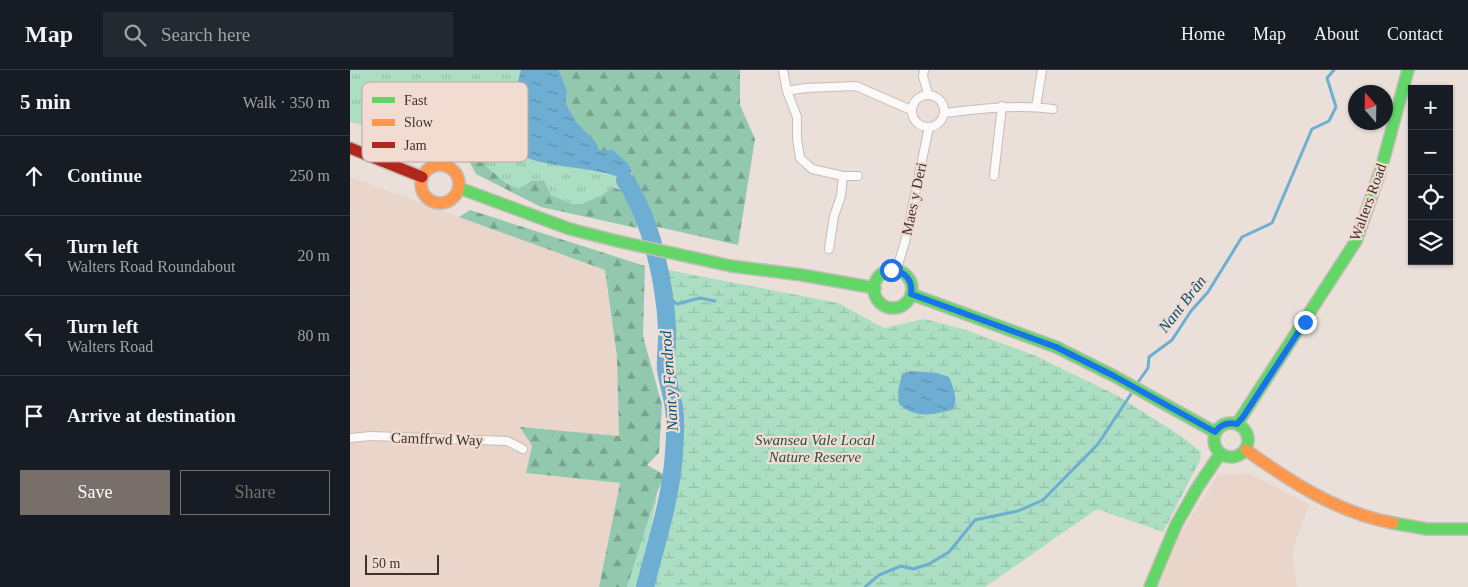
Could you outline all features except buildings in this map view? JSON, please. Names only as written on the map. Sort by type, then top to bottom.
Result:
[{"type":"main road","name":"Walters Road","points":[[1237,424],[1356,242],[1381,170],[1408,70]]},
{"type":"main road","points":[[350,148],[362,153]]},
{"type":"main road","points":[[385,162],[422,177]]},
{"type":"main road","points":[[433,166],[447,166],[456,172],[460,188],[452,200],[443,204],[436,203],[426,197],[422,191],[422,177],[433,166]]},
{"type":"main road","points":[[460,188],[570,229],[642,247],[731,266],[802,275],[874,288]]},
{"type":"main road","points":[[896,271],[902,272],[909,279],[912,289],[908,300],[903,305],[890,308],[879,301],[875,295],[874,288],[881,274],[896,271]]},
{"type":"main road","points":[[911,294],[1056,347],[1114,376],[1215,432]]},
{"type":"main road","points":[[1231,422],[1243,427],[1248,438],[1246,450],[1241,455],[1234,457],[1220,454],[1214,444],[1215,432],[1231,422]]},
{"type":"main road","points":[[1246,450],[1280,474],[1332,504],[1372,519],[1427,529],[1468,529]]},
{"type":"main road","points":[[1150,587],[1176,525],[1197,488],[1220,454]]},
{"type":"street","points":[[783,70],[797,117],[797,138],[800,158],[812,169],[843,176],[858,176]]},
{"type":"street","points":[[924,70],[923,76],[928,94]]},
{"type":"street","points":[[1036,107],[1042,70]]},
{"type":"street","points":[[788,91],[806,88],[856,86],[911,110]]},
{"type":"street","points":[[928,94],[935,96],[944,106],[944,113],[940,122],[929,127],[917,124],[912,117],[911,110],[913,102],[919,97],[928,94]]},
{"type":"street","points":[[944,113],[1002,106],[1053,109]]},
{"type":"street","points":[[994,176],[1002,106]]},
{"type":"street","name":"Maes y Deri","points":[[896,271],[905,242],[929,127]]},
{"type":"street","points":[[830,249],[834,216],[841,196],[843,176]]},
{"type":"street","name":"Camffrwd Way","points":[[350,438],[371,436],[507,442],[523,449]]},
{"type":"shaded area","points":[[350,177],[605,270],[617,357],[619,436],[521,427],[532,446],[527,473],[620,483],[599,587],[350,587]]},
{"type":"shaded area","points":[[1248,473],[1309,504],[1292,552],[1297,587],[1158,587],[1182,531],[1218,475]]},
{"type":"green space","points":[[350,70],[521,70],[517,82],[362,82],[362,125],[350,122]]},
{"type":"green space","points":[[559,70],[740,70],[740,105],[755,139],[738,245],[654,226],[628,164],[600,151],[596,142],[577,123],[566,104],[567,91]]},
{"type":"green space","points":[[528,154],[541,162],[582,168],[619,177],[634,199],[637,211],[625,192],[614,187],[582,204],[572,204],[551,195],[544,180],[531,181],[519,189],[506,183],[487,167],[487,162],[528,162]]},
{"type":"green space","points":[[470,162],[487,162],[487,167],[506,183],[519,189],[531,181],[544,180],[551,195],[572,204],[582,204],[602,195],[613,187],[625,192],[637,211],[637,228],[541,207],[476,174]]},
{"type":"green space","points":[[470,210],[645,266],[643,336],[662,405],[659,453],[647,465],[665,475],[658,490],[627,587],[599,587],[620,483],[526,473],[532,446],[520,427],[619,436],[617,357],[605,270],[459,217]]},
{"type":"green space","name":"Swansea Vale Local Nature Reserve","points":[[663,269],[838,303],[884,328],[924,319],[963,329],[1036,356],[1118,396],[1181,436],[1201,452],[1200,460],[1163,532],[1097,509],[985,587],[647,587],[672,484],[678,430],[675,392],[669,368],[670,333]]},
{"type":"green space","points":[[658,490],[641,587],[627,587]]},
{"type":"water","points":[[521,70],[559,70],[567,91],[566,104],[577,123],[596,142],[600,151],[613,150],[628,164],[632,172],[625,180],[613,175],[528,158],[528,82],[518,82]]},
{"type":"water","points":[[911,371],[937,373],[949,377],[954,393],[954,409],[940,413],[918,414],[905,409],[899,404],[898,391],[902,374]]},
{"type":"waterway","name":"Nant Brân","points":[[1136,385],[1148,368],[1149,357],[1172,340],[1191,311],[1208,292],[1242,237],[1272,223],[1312,129],[1329,121],[1336,107],[1327,78],[1334,70]]},
{"type":"waterway","name":"Nant y Fendrod","points":[[625,180],[642,213],[660,271],[666,311],[666,370],[675,419],[670,487],[645,587]]},
{"type":"waterway","points":[[664,294],[677,304],[700,298],[715,301]]},
{"type":"waterway","name":"Nant y Fendrod","points":[[660,344],[666,346]]},
{"type":"waterway","name":"Nant Brân","points":[[865,587],[879,575],[901,566],[913,569],[929,564],[949,552],[975,520],[1018,511],[1043,500],[1098,444],[1133,391]]},
{"type":"traffic: fast","points":[[1237,424],[1356,241],[1381,169],[1408,70]]},
{"type":"traffic: fast","points":[[459,188],[570,229],[617,241],[731,266],[802,275],[875,288]]},
{"type":"traffic: fast","points":[[893,270],[906,276],[912,289],[906,302],[893,308],[880,302],[874,289],[880,276],[893,270]]},
{"type":"traffic: fast","points":[[911,294],[1056,347],[1114,376],[1215,432]]},
{"type":"traffic: fast","points":[[1231,423],[1238,424],[1243,428],[1247,433],[1248,440],[1247,447],[1243,452],[1238,456],[1231,457],[1224,456],[1219,452],[1215,447],[1214,440],[1215,433],[1219,428],[1224,424],[1231,423]]},
{"type":"traffic: fast","points":[[1150,587],[1176,525],[1197,488],[1220,454]]},
{"type":"traffic: fast","points":[[1393,523],[1427,529],[1468,529]]},
{"type":"traffic: slow","points":[[440,165],[454,170],[459,184],[454,198],[440,203],[426,198],[421,184],[426,170],[440,165]]},
{"type":"traffic: slow","points":[[1246,450],[1280,474],[1334,504],[1353,512],[1393,523]]},
{"type":"traffic: jam","points":[[350,148],[362,153]]},
{"type":"traffic: jam","points":[[385,162],[422,177]]},
{"type":"route","points":[[891,270],[902,272],[906,275],[911,284],[911,294],[1056,347],[1114,376],[1215,432],[1225,424],[1231,422],[1237,424],[1243,417],[1305,322]]}]
